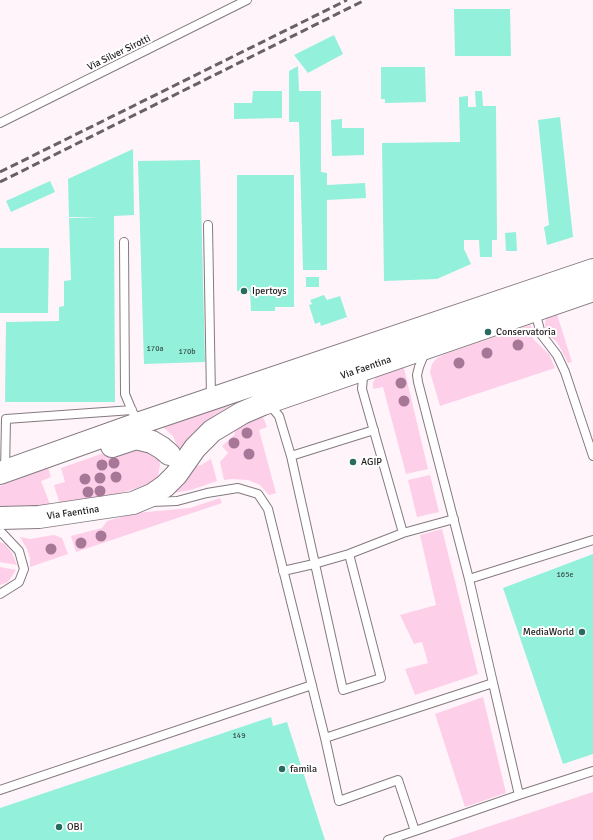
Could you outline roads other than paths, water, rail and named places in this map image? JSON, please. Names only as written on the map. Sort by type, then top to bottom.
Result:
[{"type":"main road","name":"Via Faentina","points":[[2,472],[79,445],[136,417],[211,400],[593,270]]},
{"type":"main road","name":"Via Faentina","points":[[1,528],[31,531],[62,526],[118,511],[152,495],[165,486],[176,475],[195,448],[212,431],[242,412],[593,290]]},
{"type":"main road","points":[[136,417],[158,434],[169,454],[170,465],[165,486]]},
{"type":"main road","points":[[79,445],[96,450],[107,448],[136,438],[152,442],[169,454]]},
{"type":"lane","name":"Via Silver Sirotti","points":[[0,123],[247,0]]},
{"type":"lane","points":[[208,225],[211,400]]},
{"type":"lane","points":[[2,472],[6,419],[136,417],[125,394],[124,242]]},
{"type":"lane","points":[[535,310],[541,334],[557,355],[565,372],[593,456]]},
{"type":"lane","points":[[427,347],[420,362],[417,375],[469,579],[519,795]]},
{"type":"lane","points":[[368,368],[364,377],[362,389],[403,533]]},
{"type":"lane","points":[[263,404],[274,410],[279,416],[291,456],[343,690],[381,678],[349,554]]},
{"type":"lane","points":[[291,456],[374,430]]},
{"type":"lane","points":[[133,504],[177,501],[207,493],[238,488],[258,494],[268,509],[325,738],[339,801],[398,780],[415,831]]},
{"type":"lane","points":[[283,571],[349,554],[403,533],[454,519]]},
{"type":"lane","points":[[0,594],[19,582],[24,569],[19,551],[1,528]]},
{"type":"lane","points":[[469,579],[593,540]]},
{"type":"lane","points":[[325,738],[493,682]]},
{"type":"lane","points":[[0,790],[312,685]]},
{"type":"lane","points":[[388,840],[593,771]]},
{"type":"railway","points":[[0,172],[347,0]]},
{"type":"railway","points":[[0,182],[365,0]]},
{"type":"place","name":"Ipertoys","points":[[244,291]]},
{"type":"place","name":"Conservatoria","points":[[488,332]]},
{"type":"place","name":"AGIP","points":[[353,462]]},
{"type":"place","name":"MediaWorld","points":[[582,632]]},
{"type":"place","name":"famila","points":[[282,769]]},
{"type":"place","name":"OBI","points":[[59,827]]}]
